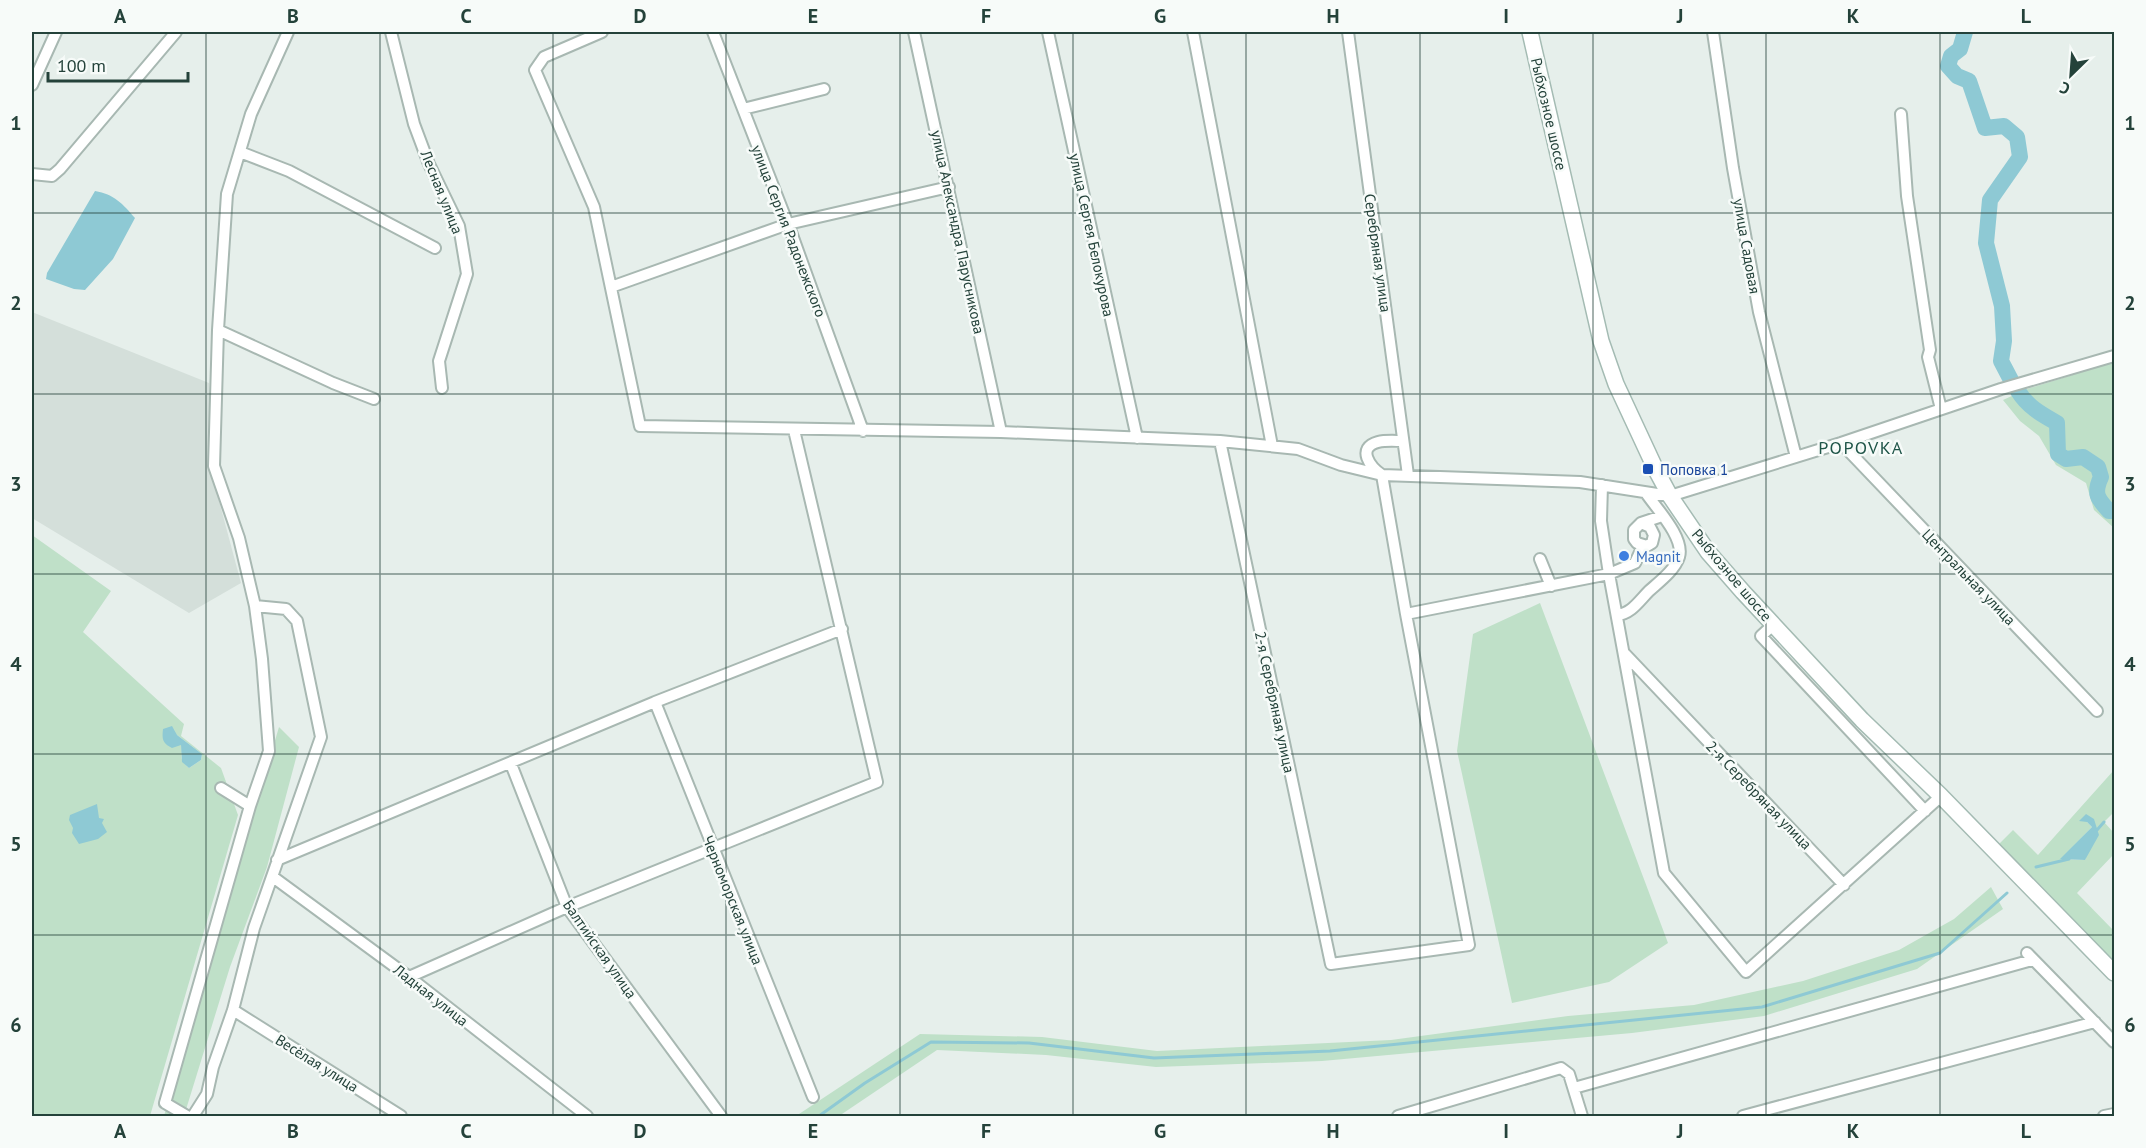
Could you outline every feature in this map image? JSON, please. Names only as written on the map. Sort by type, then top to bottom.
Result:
[{"type":"street","points":[[32,85],[56,32]]},
{"type":"street","points":[[32,174],[52,176],[60,169],[176,32]]},
{"type":"street","points":[[187,1116],[165,1103],[250,806],[269,751],[262,659],[255,606],[239,538],[214,466],[218,330],[227,194],[251,114],[288,32]]},
{"type":"street","name":"Лесная улица","points":[[391,32],[414,124],[429,164],[459,226],[467,274],[439,361],[442,388]]},
{"type":"street","points":[[602,32],[544,57],[535,70],[594,207],[640,426],[1001,432],[1220,441],[1298,449],[1341,465],[1382,475],[1580,482],[1670,496],[2001,389],[2115,356]]},
{"type":"street","name":"улица Сергия Радонежского","points":[[713,32],[788,224],[863,431]]},
{"type":"street","name":"улица Александра Парусникова","points":[[914,32],[1001,432]]},
{"type":"street","name":"улица Сергея Белокурова","points":[[1048,32],[1137,438]]},
{"type":"street","points":[[1193,32],[1272,446]]},
{"type":"street","name":"Серебряная улица","points":[[1348,32],[1408,475]]},
{"type":"street","name":"Рыбхозное шоссе","points":[[1530,32],[1601,341],[1616,384],[1670,496],[1708,552],[1773,625],[1862,720],[1941,796],[2115,973]]},
{"type":"street","name":"улица Садовая","points":[[1713,32],[1733,168],[1759,312],[1796,457]]},
{"type":"street","points":[[743,109],[824,89]]},
{"type":"street","points":[[1901,114],[1907,196],[1930,350],[1928,357],[1941,409]]},
{"type":"street","points":[[240,152],[289,171],[435,248]]},
{"type":"street","points":[[611,287],[788,224],[949,187]]},
{"type":"street","points":[[218,330],[333,383],[374,399]]},
{"type":"street","points":[[409,977],[567,907],[877,782],[794,430]]},
{"type":"street","name":"2-я Серебряная улица","points":[[1220,441],[1331,964],[1469,945],[1406,614]]},
{"type":"street","points":[[1403,441],[1379,442],[1371,445],[1367,454],[1369,464],[1382,475],[1406,614],[1609,574],[1635,563],[1643,546]]},
{"type":"street","name":"Центральная улица","points":[[1841,442],[2097,711]]},
{"type":"street","points":[[1602,485],[1601,521],[1609,574],[1664,873],[1746,972],[1941,796]]},
{"type":"street","points":[[1617,615],[1629,612],[1679,559],[1681,549],[1678,539],[1646,493]]},
{"type":"street","points":[[1641,523],[1650,527],[1654,535],[1652,543],[1643,546],[1637,543],[1634,535],[1636,526],[1641,523],[1662,516]]},
{"type":"street","points":[[1540,559],[1551,586]]},
{"type":"street","points":[[193,1116],[207,1094],[213,1067],[234,1010],[254,928],[321,737],[297,621],[286,609],[255,606]]},
{"type":"street","points":[[1773,625],[1761,636],[1925,811]]},
{"type":"street","points":[[277,860],[655,702],[842,629]]},
{"type":"street","name":"2-я Серебряная улица","points":[[1624,654],[1844,885]]},
{"type":"street","name":"Черноморская улица","points":[[655,702],[813,1097]]},
{"type":"street","name":"Балтийская улица","points":[[511,764],[567,907],[721,1116]]},
{"type":"street","points":[[221,788],[250,806]]},
{"type":"street","name":"Ладная улица","points":[[273,877],[409,977],[587,1116]]},
{"type":"street","points":[[1574,1088],[2030,957],[2115,1042]]},
{"type":"street","name":"Весёлая улица","points":[[234,1010],[400,1116]]},
{"type":"street","points":[[1743,1116],[2095,1022]]},
{"type":"street","points":[[1398,1116],[1561,1068],[1569,1074],[1581,1116]]},
{"type":"street","points":[[2104,1116],[2115,1114]]},
{"type":"shaded area","points":[[32,312],[209,383],[211,471],[241,583],[189,613],[32,518]]},
{"type":"green space","points":[[2114,362],[2114,528],[2094,510],[2086,483],[2056,465],[2039,436],[2020,421],[2003,400],[2027,389]]},
{"type":"green space","points":[[32,535],[111,591],[83,632],[184,724],[181,736],[221,768],[238,815],[150,1116],[32,1116]],"holes":[[[172,726],[177,735],[202,754],[201,760],[189,768],[182,759],[182,749]]]},
{"type":"green space","points":[[1540,603],[1668,943],[1609,982],[1512,1003],[1457,751],[1473,634]]},
{"type":"green space","points":[[279,727],[299,747],[267,867],[230,967],[184,1116],[164,1116]]},
{"type":"green space","points":[[2114,770],[2114,812],[2104,822],[2114,833],[2114,854],[2077,893],[2114,931],[2114,963],[1998,845],[2013,830],[2038,855]],"holes":[[[2094,819],[2085,860],[2061,859],[2092,827],[2087,822]]]},
{"type":"green space","points":[[1991,887],[2003,909],[1917,969],[1764,1016],[1632,1033],[1322,1061],[1156,1067],[1046,1055],[937,1050],[839,1116],[796,1116],[920,1034],[1042,1037],[1157,1051],[1391,1040],[1568,1016],[1694,1005],[1803,981],[1899,950],[1954,919]]},
{"type":"water","points":[[95,191],[118,200],[135,218],[113,259],[85,290],[74,289],[46,279],[47,273]]},
{"type":"water","points":[[172,726],[177,735],[202,754],[201,760],[189,768],[182,762],[181,745],[172,748],[163,740],[163,729]]},
{"type":"water","points":[[97,804],[99,818],[104,819],[102,823],[107,832],[98,839],[79,844],[72,833],[70,815]]},
{"type":"water","points":[[2086,814],[2094,819],[2099,835],[2085,860],[2060,859],[2092,827],[2087,822],[2079,821]]},
{"type":"waterway","points":[[1965,32],[1960,49],[1951,56],[1948,66],[1957,76],[1969,81],[1985,128],[2004,126],[2017,137],[2020,157],[1990,200],[1986,243],[2002,306],[2004,341],[2001,361],[2012,382]]},
{"type":"waterway","points":[[2018,391],[2031,406],[2057,423],[2058,454],[2066,459],[2083,457],[2098,467],[2101,477],[2097,488],[2098,496],[2109,511],[2114,511]]},
{"type":"waterway","points":[[2097,830],[2104,822]]},
{"type":"waterway","points":[[2036,867],[2069,859]]},
{"type":"waterway","points":[[819,1116],[865,1083],[931,1042],[1029,1043],[1154,1058],[1330,1051],[1762,1007],[1940,953],[2007,893]]},
{"type":"place","name":"Поповка 1","points":[[1648,469]]},
{"type":"place","name":"Magnit","points":[[1624,556]]},
{"type":"district","name":"POPOVKA","points":[[1861,447]]}]
